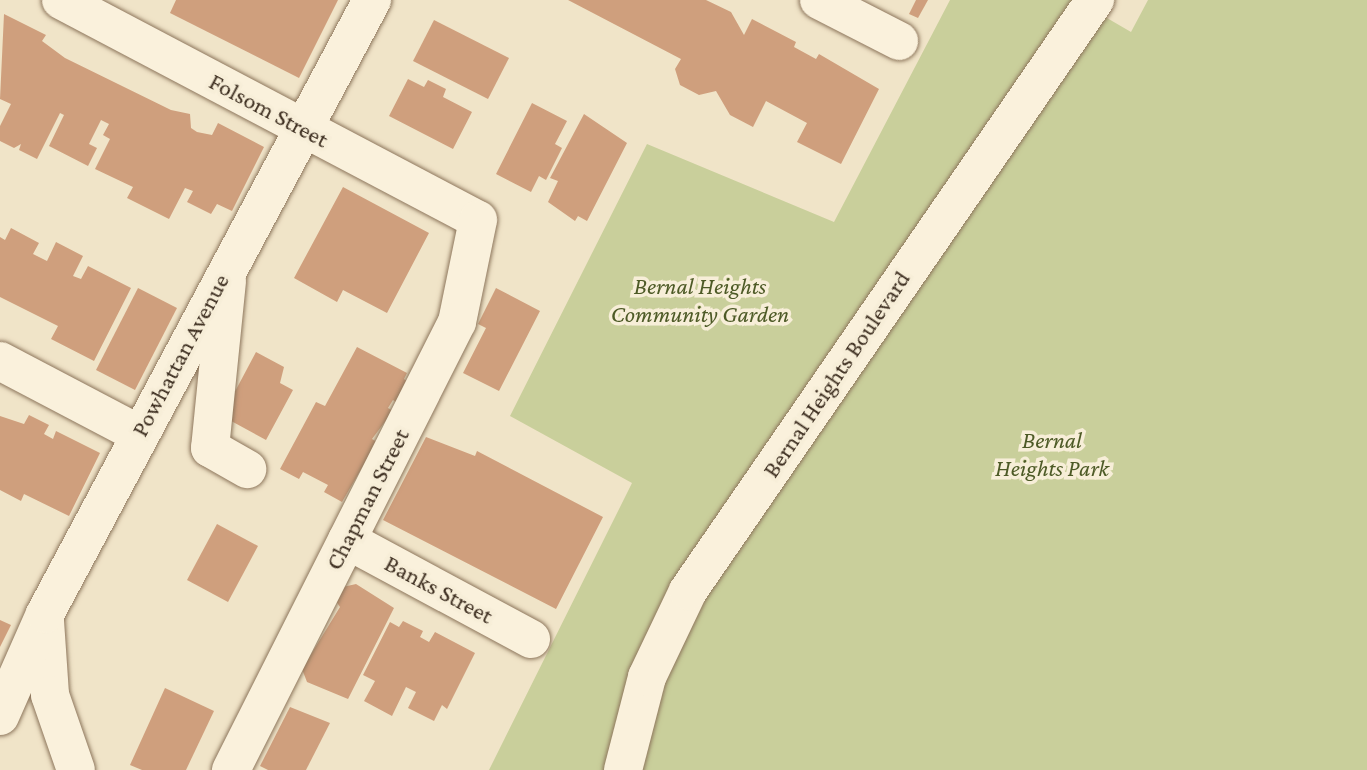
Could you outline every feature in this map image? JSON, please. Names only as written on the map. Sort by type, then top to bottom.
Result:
[{"type":"street","name":"Folsom Street","points":[[61,0],[478,220]]},
{"type":"street","name":"Powhattan Avenue","points":[[0,716],[45,614],[300,127],[372,0]]},
{"type":"street","points":[[819,0],[899,41]]},
{"type":"street","name":"Bernal Heights Boulevard","points":[[623,770],[647,677],[688,591],[1095,0]]},
{"type":"street","name":"Chapman Street","points":[[231,770],[457,322],[478,220]]},
{"type":"street","points":[[229,263],[210,448],[247,469]]},
{"type":"street","points":[[0,361],[139,434]]},
{"type":"street","name":"Banks Street","points":[[347,540],[531,639]]},
{"type":"street","points":[[45,614],[50,695],[76,770]]},
{"type":"green space","name":"Bernal Heights Park","points":[[950,0],[1076,0],[1131,32],[1148,0],[1367,0],[1367,770],[489,770],[632,483],[510,416],[647,144],[834,222]]},
{"type":"building","points":[[176,0],[338,0],[299,78],[170,13]]},
{"type":"building","points":[[568,0],[706,0],[731,12],[744,35],[752,19],[796,42],[794,47],[816,59],[819,54],[879,89],[841,164],[797,142],[807,123],[766,101],[753,127],[730,115],[716,91],[699,95],[680,85],[675,69],[681,59]]},
{"type":"building","points":[[916,0],[928,0],[918,18],[909,14]]},
{"type":"building","points":[[4,14],[46,35],[42,41],[65,58],[171,110],[190,114],[191,128],[197,132],[212,135],[218,123],[264,147],[232,211],[217,204],[211,214],[187,202],[193,191],[185,188],[169,219],[127,198],[133,187],[95,169],[110,139],[103,135],[109,124],[101,120],[89,144],[97,148],[88,166],[49,146],[64,115],[60,113],[37,159],[19,150],[21,144],[14,148],[0,141],[0,126],[11,104],[0,99]]},
{"type":"building","points":[[434,20],[509,58],[488,99],[413,61]]},
{"type":"building","points":[[408,79],[424,87],[428,80],[446,89],[443,97],[472,112],[453,149],[389,116]]},
{"type":"building","points":[[532,103],[567,121],[555,144],[562,148],[546,180],[539,176],[531,192],[496,174]]},
{"type":"building","points":[[584,114],[627,143],[587,221],[578,216],[575,221],[548,202],[558,181],[550,178]]},
{"type":"building","points":[[343,187],[429,233],[387,313],[343,290],[337,302],[294,278]]},
{"type":"building","points":[[11,228],[39,243],[33,254],[47,261],[56,242],[83,256],[73,276],[81,279],[88,266],[131,288],[94,361],[51,339],[58,326],[0,297],[0,237],[5,240]]},
{"type":"building","points":[[138,288],[177,308],[135,390],[96,370]]},
{"type":"building","points":[[496,288],[540,311],[499,391],[463,373],[486,328],[478,324]]},
{"type":"building","points":[[357,347],[407,373],[404,379],[408,382],[397,403],[393,400],[388,408],[393,411],[372,439],[377,442],[342,502],[324,492],[328,485],[303,472],[299,479],[280,469],[316,402],[325,406]]},
{"type":"building","points":[[256,352],[284,367],[280,383],[293,390],[266,440],[222,416]]},
{"type":"building","points":[[29,415],[49,425],[44,434],[53,439],[56,431],[100,453],[69,516],[24,494],[21,501],[0,490],[0,416],[24,424]]},
{"type":"building","points":[[426,437],[475,456],[477,451],[603,517],[556,609],[383,520]]},
{"type":"building","points":[[217,524],[258,546],[228,602],[187,580]]},
{"type":"building","points":[[356,584],[394,608],[348,699],[307,682],[302,669],[340,607],[336,601],[343,587]]},
{"type":"building","points":[[0,620],[11,625],[0,647]]},
{"type":"building","points":[[403,621],[423,631],[420,637],[429,642],[435,632],[475,653],[447,709],[442,705],[434,721],[408,708],[416,692],[406,687],[392,716],[364,701],[375,681],[363,675],[390,622],[399,627]]},
{"type":"building","points":[[165,688],[214,711],[186,770],[142,770],[130,765]]},
{"type":"building","points":[[290,707],[330,723],[306,770],[268,770],[260,766]]},
{"type":"park label","name":"Bernal Heights Community Garden","points":[[700,300]]}]
